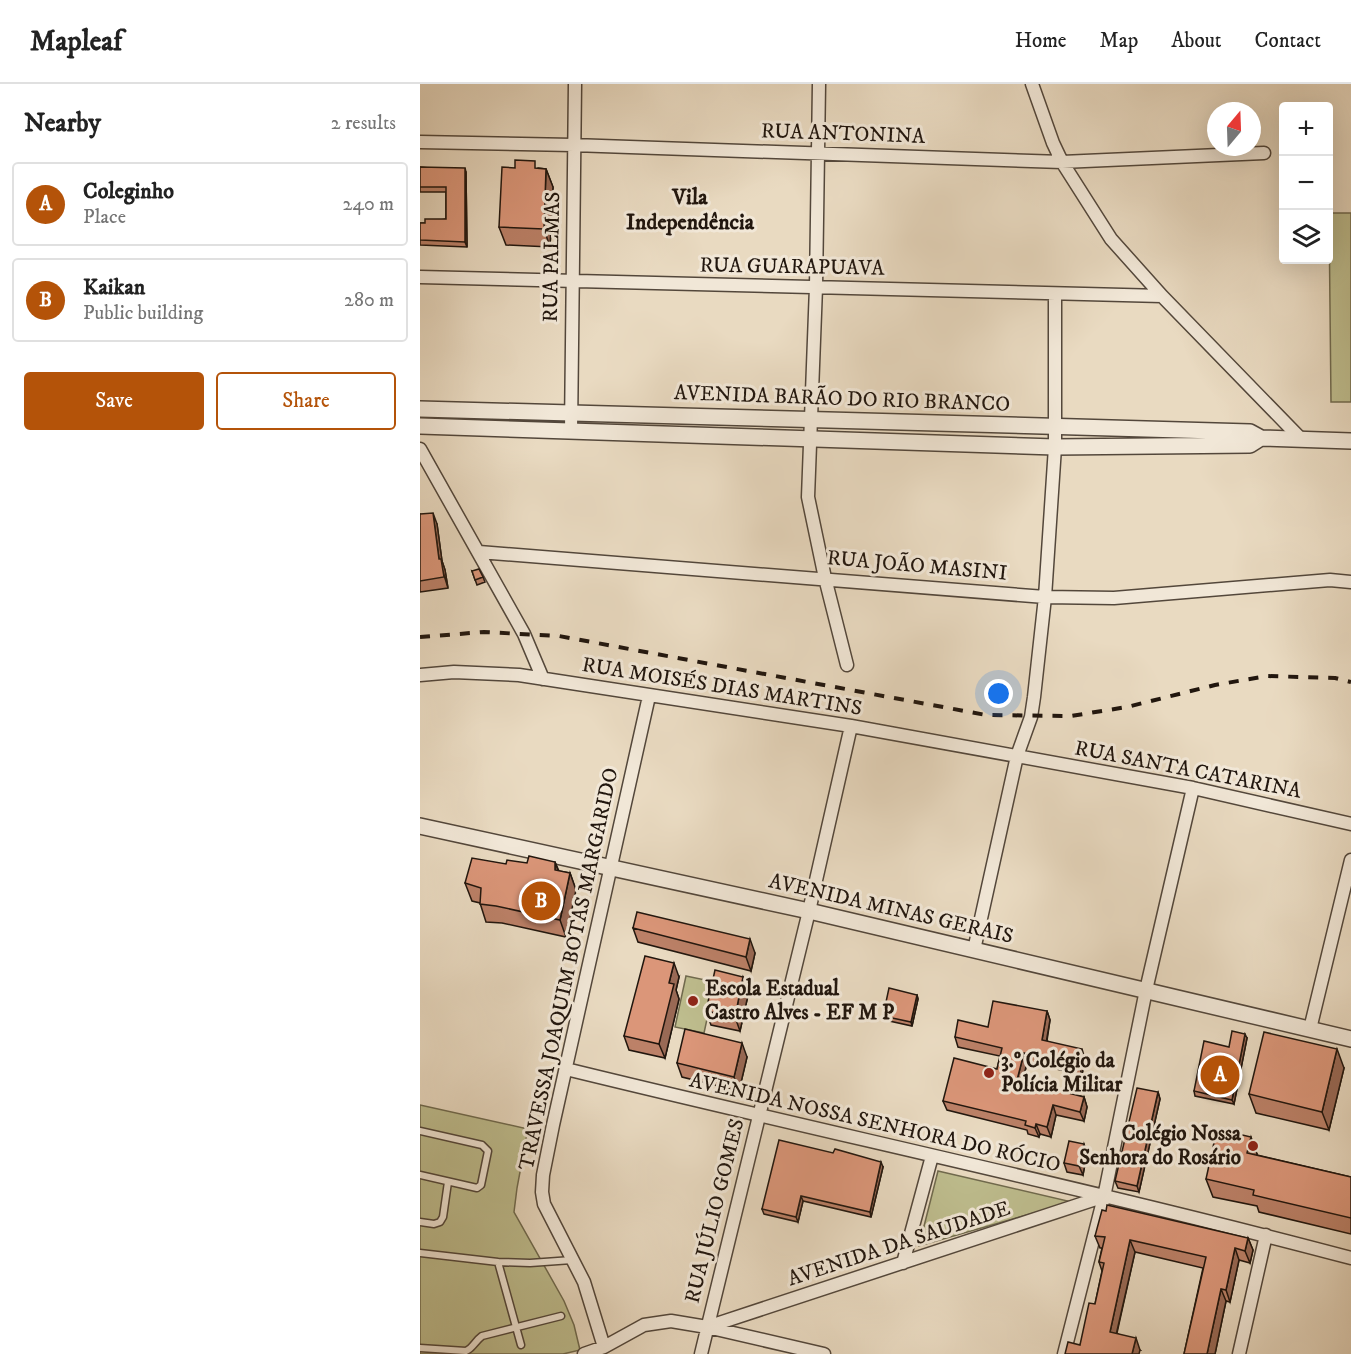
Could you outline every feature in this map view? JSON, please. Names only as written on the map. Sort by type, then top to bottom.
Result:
[{"type":"street","name":"RUA PALMAS","points":[[571,431],[574,84]]},
{"type":"street","points":[[819,84],[816,287],[808,497],[847,666]]},
{"type":"street","points":[[1032,84],[1062,162],[1111,239],[1162,296],[1302,440]]},
{"type":"street","name":"RUA ANTONINA","points":[[420,142],[1062,162],[1264,153]]},
{"type":"street","name":"RUA GUARAPUAVA","points":[[420,277],[1162,296]]},
{"type":"street","points":[[974,950],[1017,756],[1031,717],[1045,597],[1054,447],[1055,294]]},
{"type":"street","name":"AVENIDA BARÃO DO RIO BRANCO","points":[[420,409],[811,418],[1250,432],[1261,438],[1351,441]]},
{"type":"street","name":"AVENIDA BARÃO DO RIO BRANCO","points":[[420,426],[1054,447],[1250,445],[1261,438]]},
{"type":"street","points":[[420,448],[524,634],[543,680]]},
{"type":"street","name":"RUA JOÃO MASINI","points":[[479,552],[1045,597],[1114,598],[1330,580],[1351,582]]},
{"type":"street","name":"RUA MOISÉS DIAS MARTINS","points":[[420,675],[454,672],[519,675],[851,726],[1017,756]]},
{"type":"street","name":"TRAVESSA JOAQUIM BOTAS MARGARIDO","points":[[604,1347],[593,1308],[573,1260],[548,1215],[542,1192],[547,1155],[649,696]]},
{"type":"street","name":"RUA JÚLIO GOMES","points":[[701,1354],[809,911],[851,726]]},
{"type":"street","name":"RUA SANTA CATARINA","points":[[1017,756],[1193,788],[1351,824]]},
{"type":"street","points":[[1064,1354],[1104,1197],[1146,990],[1193,788]]},
{"type":"street","name":"AVENIDA MINAS GERAIS","points":[[420,826],[809,911],[1351,1039]]},
{"type":"street","points":[[1311,1029],[1351,860]]},
{"type":"street","name":"AVENIDA NOSSA SENHORA DO RÓCIO","points":[[566,1069],[1266,1235],[1351,1258]]},
{"type":"street","points":[[903,1263],[932,1156]]},
{"type":"street","name":"AVENIDA DA SAUDADE","points":[[707,1327],[1104,1197]]},
{"type":"street","points":[[1239,1354],[1266,1235]]},
{"type":"street","points":[[584,1354],[604,1347],[644,1325],[671,1321],[824,1354]]},
{"type":"lane","points":[[420,1131],[482,1145],[488,1151],[481,1185],[477,1188],[420,1175]]},
{"type":"lane","points":[[420,1222],[435,1224],[440,1222],[443,1217],[448,1182]]},
{"type":"lane","points":[[420,1253],[498,1262],[530,1263],[573,1260]]},
{"type":"lane","points":[[498,1262],[521,1345]]},
{"type":"lane","points":[[420,1348],[466,1351],[472,1348],[475,1341],[482,1336],[561,1316]]},
{"type":"shaded area","points":[[1333,213],[1351,213],[1351,402],[1331,402],[1330,264],[1333,264]]},
{"type":"shaded area","points":[[686,976],[715,982],[704,1033],[675,1027]]},
{"type":"shaded area","points":[[420,1105],[528,1129],[514,1212],[564,1301],[574,1325],[580,1350],[563,1354],[420,1354]]},
{"type":"shaded area","points":[[938,1171],[1072,1202],[919,1246]]},
{"type":"building","points":[[515,160],[535,161],[535,168],[546,169],[544,229],[499,227],[502,167],[515,168]]},
{"type":"building","points":[[420,167],[465,168],[465,242],[420,240],[420,223],[425,223],[425,219],[446,219],[446,187],[420,187]]},
{"type":"building","points":[[433,513],[439,559],[441,559],[444,577],[420,581],[420,514]]},
{"type":"building","points":[[479,569],[483,577],[475,580],[472,571]]},
{"type":"building","points":[[529,856],[555,862],[555,870],[570,873],[560,920],[480,904],[481,888],[465,883],[472,858],[506,864],[507,860],[527,863]]},
{"type":"building","points":[[637,912],[750,939],[746,957],[633,928]]},
{"type":"building","points":[[645,956],[674,963],[669,983],[674,984],[659,1044],[624,1036]]},
{"type":"building","points":[[715,970],[743,977],[735,1017],[706,1011]]},
{"type":"building","points":[[889,988],[917,995],[911,1022],[883,1016]]},
{"type":"building","points":[[993,1001],[1047,1011],[1042,1040],[1082,1049],[1079,1066],[1024,1053],[1017,1080],[1084,1097],[1080,1112],[1053,1105],[1047,1127],[1036,1124],[1035,1128],[1025,1125],[1026,1121],[943,1101],[954,1058],[997,1069],[1002,1048],[955,1037],[958,1020],[988,1027]]},
{"type":"building","points":[[685,1029],[742,1043],[734,1077],[677,1063]]},
{"type":"building","points":[[1232,1031],[1245,1034],[1232,1100],[1194,1091],[1204,1041],[1229,1047]]},
{"type":"building","points":[[1264,1032],[1337,1049],[1322,1112],[1249,1094]]},
{"type":"building","points":[[1137,1088],[1158,1092],[1137,1186],[1115,1181]]},
{"type":"building","points":[[1217,1129],[1251,1137],[1247,1153],[1351,1177],[1351,1218],[1253,1195],[1254,1190],[1206,1179]]},
{"type":"building","points":[[779,1140],[833,1153],[835,1149],[881,1162],[870,1212],[801,1196],[796,1217],[762,1209]]},
{"type":"building","points":[[1069,1141],[1084,1144],[1079,1166],[1064,1163]]},
{"type":"building","points":[[1107,1205],[1248,1238],[1245,1251],[1235,1248],[1226,1290],[1221,1289],[1207,1354],[1184,1354],[1206,1257],[1130,1240],[1110,1332],[1136,1338],[1132,1354],[1065,1354],[1068,1342],[1080,1345],[1089,1303],[1095,1304],[1104,1263],[1099,1262],[1105,1237],[1095,1236],[1102,1210],[1106,1211]]},
{"type":"railway","points":[[420,637],[484,632],[559,636],[986,715],[1071,716],[1127,707],[1215,685],[1267,676],[1335,678],[1351,682]]},
{"type":"place","name":"Kaikan","points":[[541,901]]},
{"type":"place","name":"Escola Estadual Castro Alves - EF M P","points":[[693,1001]]},
{"type":"place","name":"3.º Colégio da Polícia Militar","points":[[989,1073]]},
{"type":"place","name":"Coleginho","points":[[1220,1075]]},
{"type":"place","name":"Colégio Nossa Senhora do Rosário","points":[[1253,1146]]},
{"type":"district","name":"Vila Independência","points":[[690,210]]}]
